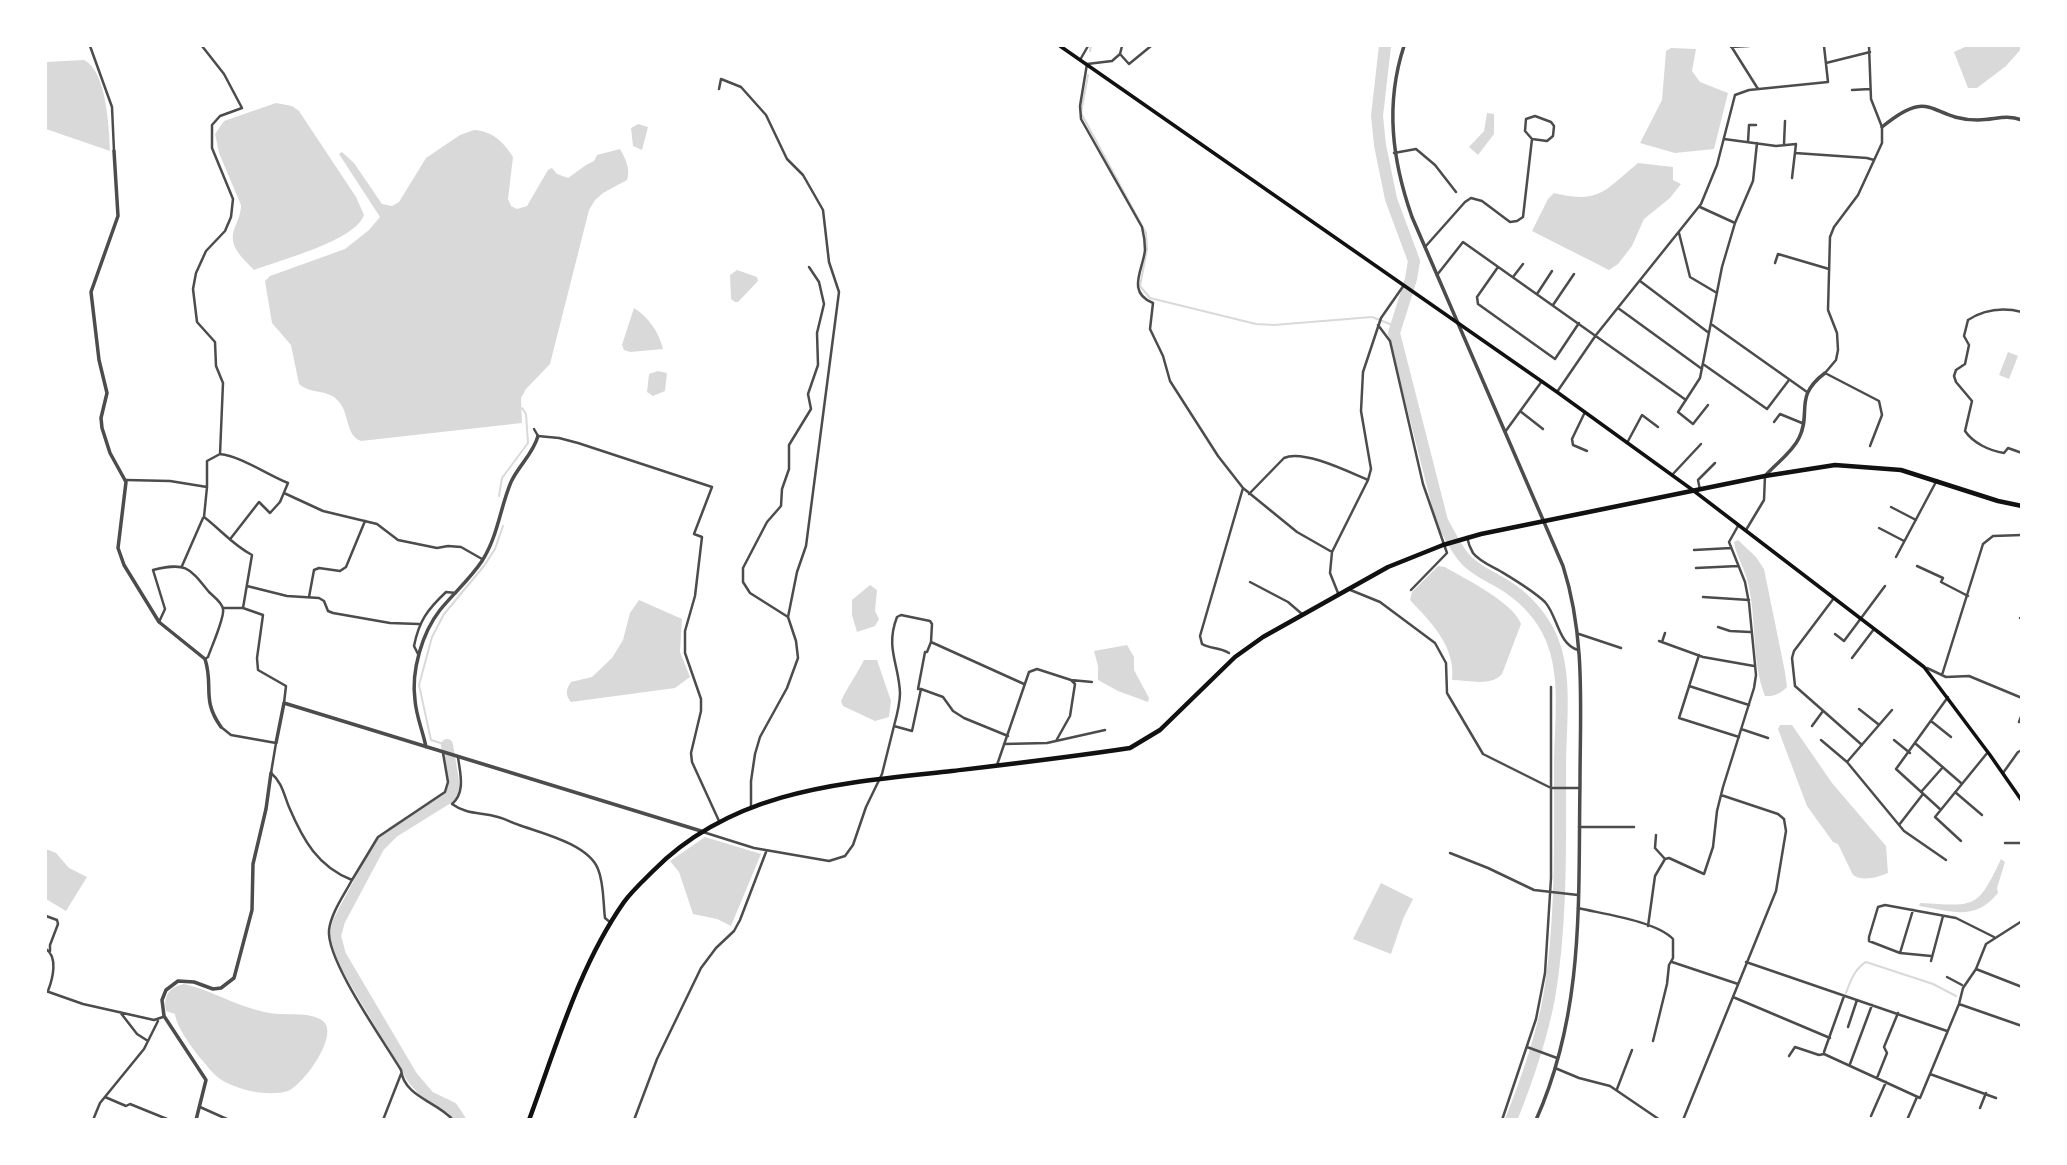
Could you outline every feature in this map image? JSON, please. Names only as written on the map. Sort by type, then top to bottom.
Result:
[{"type":"main road","points":[[1060,46],[1697,490],[1738,526],[1924,667],[2021,801]]},
{"type":"main road","points":[[529,1119],[566,1019],[593,957],[625,901],[669,855],[701,831],[751,806],[826,786],[1130,748],[1160,730],[1235,657],[1263,637],[1388,567],[1464,538],[1765,476],[1835,465],[1901,470],[2021,506]]},
{"type":"street","points":[[90,46],[112,107],[118,216],[94,282],[92,297],[99,360],[107,393],[102,428],[110,453],[125,480],[117,543],[120,556],[159,622],[205,659],[208,702],[221,727],[231,734],[276,743]]},
{"type":"street","points":[[202,46],[224,74],[242,108],[220,116],[212,125],[212,148],[233,199],[233,207],[225,232],[206,251],[199,265],[193,289],[197,321],[215,342],[216,366],[223,383],[220,454]]},
{"type":"street","points":[[1080,60],[1088,46]]},
{"type":"street","points":[[1122,46],[1120,54],[1112,61],[1087,64],[1080,113],[1142,227],[1145,248],[1137,288],[1140,295],[1153,303],[1150,329],[1163,356],[1173,387],[1202,434],[1242,488],[1297,532],[1332,552]]},
{"type":"street","points":[[1120,54],[1129,64],[1151,46]]},
{"type":"street","points":[[1404,46],[1392,102],[1394,153],[1403,190],[1570,589],[1579,634],[1580,788],[1575,981],[1559,1058],[1536,1119]]},
{"type":"street","points":[[1731,46],[1749,46]]},
{"type":"street","points":[[1731,46],[1758,89]]},
{"type":"street","points":[[1558,392],[1596,335],[1700,207],[1717,165],[1735,96],[1740,92],[1758,89],[1828,82],[1824,46]]},
{"type":"street","points":[[1745,531],[1764,500],[1765,476],[1796,444],[1802,430],[1807,392],[1836,360],[1837,333],[1828,310],[1830,237],[1834,227],[1858,195],[1882,143],[1882,127],[1874,109],[1871,89],[1870,46]]},
{"type":"street","points":[[1826,63],[1870,52]]},
{"type":"street","points":[[719,89],[721,79],[741,86],[766,115],[787,159],[803,175],[824,210],[829,262],[839,292],[806,546],[797,572],[788,617],[798,658],[787,688],[760,737],[751,781],[751,806]]},
{"type":"street","points":[[1852,90],[1871,89]]},
{"type":"street","points":[[1882,127],[1901,111],[1920,105],[1968,119],[2005,116],[2021,120]]},
{"type":"street","points":[[1425,247],[1471,198],[1482,201],[1510,222],[1523,217],[1532,139],[1525,131],[1525,125],[1530,116],[1545,119],[1555,126],[1553,136],[1547,141],[1532,139]]},
{"type":"street","points":[[1784,144],[1785,121]]},
{"type":"street","points":[[1748,142],[1749,125],[1756,125]]},
{"type":"street","points":[[1724,139],[1776,146],[1796,144],[1792,178]]},
{"type":"street","points":[[1708,405],[1693,424],[1678,412],[1698,385],[1722,267],[1735,223],[1753,181],[1757,143]]},
{"type":"street","points":[[1394,153],[1416,149],[1435,164],[1456,192]]},
{"type":"street","points":[[1795,153],[1874,160]]},
{"type":"street","points":[[1700,207],[1735,223]]},
{"type":"street","points":[[1679,233],[1690,277],[1717,293]]},
{"type":"street","points":[[1437,275],[1463,242],[1687,401]]},
{"type":"street","points":[[2021,244],[2021,285]]},
{"type":"street","points":[[1775,263],[1778,254],[1829,269]]},
{"type":"street","points":[[1513,277],[1522,264]]},
{"type":"street","points":[[788,617],[750,593],[742,575],[757,540],[781,506],[782,489],[789,469],[789,445],[811,409],[808,394],[818,365],[817,333],[824,304],[819,282],[810,267]]},
{"type":"street","points":[[1498,267],[1477,297],[1478,304],[1555,359],[1579,323]]},
{"type":"street","points":[[1537,294],[1552,271]]},
{"type":"street","points":[[1553,305],[1574,274]]},
{"type":"street","points":[[1640,281],[1709,333]]},
{"type":"street","points":[[1339,594],[1330,573],[1332,552],[1371,469],[1361,411],[1363,372],[1381,318],[1404,285]]},
{"type":"street","points":[[1618,308],[1767,409],[1789,380]]},
{"type":"street","points":[[2021,312],[2002,309],[1984,312],[1968,320],[1964,333],[1969,345],[1965,364],[1956,370],[1954,376],[1972,401],[1965,431],[1969,437],[1994,451],[2004,453],[2008,448],[2021,453]]},
{"type":"street","points":[[1711,324],[1807,392]]},
{"type":"street","points":[[1378,325],[1390,341],[1423,484],[1447,553],[1410,590]]},
{"type":"street","points":[[1825,373],[1879,401],[1882,415],[1870,446]]},
{"type":"street","points":[[1505,433],[1542,381]]},
{"type":"street","points":[[1520,411],[1543,429]]},
{"type":"street","points":[[1585,412],[1572,439],[1573,445],[1587,451]]},
{"type":"street","points":[[1774,422],[1780,414],[1802,423]]},
{"type":"street","points":[[1628,443],[1642,415],[1658,427]]},
{"type":"street","points":[[534,429],[538,436]]},
{"type":"street","points":[[426,747],[414,692],[419,657],[432,621],[483,560],[499,527],[512,480],[531,454],[538,436]]},
{"type":"street","points":[[538,436],[578,443],[712,487],[694,534],[702,537],[695,596],[687,621],[685,643],[688,664],[701,699],[701,711],[691,753],[692,762],[719,821]]},
{"type":"street","points":[[1672,475],[1701,444]]},
{"type":"street","points":[[182,566],[204,517],[207,461],[220,454],[240,460],[288,483],[281,502],[270,513],[259,502],[230,538]]},
{"type":"street","points":[[1249,494],[1284,458],[1291,455],[1325,462],[1368,480]]},
{"type":"street","points":[[1697,490],[1698,480],[1715,463]]},
{"type":"street","points":[[125,480],[170,481],[207,487]]},
{"type":"street","points":[[1896,557],[1937,480]]},
{"type":"street","points":[[1229,653],[1218,647],[1207,647],[1202,644],[1200,636],[1242,488]]},
{"type":"street","points":[[284,493],[323,511],[377,524],[398,540],[437,548],[461,547],[483,560]]},
{"type":"street","points":[[1891,507],[1916,520]]},
{"type":"street","points":[[204,517],[230,538],[234,545],[252,555],[243,608]]},
{"type":"street","points":[[309,597],[314,570],[319,568],[340,571],[346,567],[365,520]]},
{"type":"street","points":[[1656,835],[1655,848],[1665,859],[1669,858],[1704,874],[1713,847],[1721,795],[1754,688],[1749,600],[1729,539],[1738,526]]},
{"type":"street","points":[[1879,528],[1904,541]]},
{"type":"street","points":[[1942,675],[1983,544],[1993,536],[2021,535]]},
{"type":"street","points":[[1464,538],[1479,559],[1522,584],[1546,604],[1555,616],[1565,641],[1580,650]]},
{"type":"street","points":[[1694,550],[1731,548]]},
{"type":"street","points":[[159,622],[165,609],[153,570],[182,566],[200,580],[223,608],[223,616],[205,659]]},
{"type":"street","points":[[1696,568],[1738,566]]},
{"type":"street","points":[[1917,566],[1943,578],[1941,582],[1968,596]]},
{"type":"street","points":[[1250,582],[1288,602],[1302,614]]},
{"type":"street","points":[[247,586],[287,596],[319,598],[324,601],[328,611],[333,613],[390,623],[419,624]]},
{"type":"street","points":[[1835,634],[1844,641],[1885,586]]},
{"type":"street","points":[[1348,589],[1380,602],[1435,643],[1446,663],[1447,693],[1483,754],[1551,788],[1580,788]]},
{"type":"street","points":[[419,657],[414,646],[419,624],[426,612],[446,592],[456,593]]},
{"type":"street","points":[[1703,597],[1749,600]]},
{"type":"street","points":[[1834,598],[1803,637],[1792,658],[1795,686],[1862,745]]},
{"type":"street","points":[[196,1119],[206,1080],[164,1016],[162,1000],[172,984],[186,981],[213,989],[221,988],[234,978],[252,910],[253,864],[266,809],[286,686],[258,670],[263,615],[243,608],[223,608]]},
{"type":"street","points":[[284,703],[766,850],[829,861],[845,856],[853,845],[882,774],[900,695],[891,645],[897,617],[901,615],[930,621],[933,626],[918,689],[938,694],[953,711],[964,718],[1008,736]]},
{"type":"street","points":[[1718,627],[1751,632]]},
{"type":"street","points":[[1852,658],[1874,629]]},
{"type":"street","points":[[1665,632],[1660,642],[1699,655],[1754,666]]},
{"type":"street","points":[[1579,634],[1621,648]]},
{"type":"street","points":[[931,642],[1024,685]]},
{"type":"street","points":[[1699,655],[1679,718],[1739,737]]},
{"type":"street","points":[[1924,667],[1950,677],[1969,676],[2021,698]]},
{"type":"street","points":[[996,766],[1028,673],[1035,669],[1071,680],[1092,682]]},
{"type":"street","points":[[1055,742],[1070,716],[1075,684],[1071,680]]},
{"type":"street","points":[[1689,686],[1749,705]]},
{"type":"street","points":[[1502,1119],[1527,1047],[1543,985],[1550,920],[1551,687]]},
{"type":"street","points":[[894,726],[912,732],[921,690]]},
{"type":"street","points":[[1941,810],[1896,769],[1948,697]]},
{"type":"street","points":[[1859,709],[1879,725]]},
{"type":"street","points":[[1847,762],[1892,710]]},
{"type":"street","points":[[1812,726],[1823,711]]},
{"type":"street","points":[[2019,722],[2021,715]]},
{"type":"street","points":[[1931,721],[1951,737]]},
{"type":"street","points":[[1741,729],[1768,738]]},
{"type":"street","points":[[1003,744],[1055,742],[1105,730]]},
{"type":"street","points":[[1821,740],[1847,762],[1899,825],[1946,860]]},
{"type":"street","points":[[1894,740],[1910,753]]},
{"type":"street","points":[[1916,744],[1962,783]]},
{"type":"street","points":[[2003,773],[2021,750]]},
{"type":"street","points":[[444,752],[447,782],[445,792],[378,837],[331,920],[329,934],[336,962],[409,1087],[453,1119]]},
{"type":"street","points":[[1961,841],[1935,817],[1988,752]]},
{"type":"street","points":[[456,756],[461,788],[452,804],[464,812],[500,817],[539,830],[564,841],[588,857],[599,871],[605,918],[611,924]]},
{"type":"street","points":[[1899,825],[1942,767]]},
{"type":"street","points":[[271,773],[277,778],[296,822],[321,862],[333,873],[352,880]]},
{"type":"street","points":[[1955,792],[1982,815]]},
{"type":"street","points":[[1683,1119],[1776,891],[1786,824],[1778,814],[1721,795]]},
{"type":"street","points":[[1579,827],[1634,827]]},
{"type":"street","points":[[2006,843],[2021,843]]},
{"type":"street","points":[[635,1119],[657,1059],[701,968],[716,948],[734,931],[740,920],[766,850]]},
{"type":"street","points":[[1450,853],[1476,862],[1534,890],[1578,895]]},
{"type":"street","points":[[1648,926],[1655,876],[1665,859]]},
{"type":"street","points":[[1942,916],[1931,959],[1900,953],[1870,941],[1868,937],[1876,910],[1885,905],[1956,918],[1994,937]]},
{"type":"street","points":[[1578,908],[1664,931],[1673,939],[1671,961],[1653,1041]]},
{"type":"street","points":[[1900,953],[1913,910]]},
{"type":"street","points":[[46,916],[57,920],[58,924],[48,950],[53,957],[47,991],[76,1002],[159,1020]]},
{"type":"street","points":[[1908,1119],[1917,1097],[1920,1098],[1964,986],[1976,969],[1986,944],[2021,921]]},
{"type":"street","points":[[1671,961],[1738,984]]},
{"type":"street","points":[[1746,962],[1947,1031]]},
{"type":"street","points":[[1976,969],[2021,987]]},
{"type":"street","points":[[1947,977],[1964,986]]},
{"type":"street","points":[[1824,1054],[1844,996]]},
{"type":"street","points":[[1733,997],[1830,1038]]},
{"type":"street","points":[[1848,1027],[1857,1000]]},
{"type":"street","points":[[1959,1004],[2021,1027]]},
{"type":"street","points":[[1850,1065],[1872,1005]]},
{"type":"street","points":[[120,1012],[137,1034],[148,1041]]},
{"type":"street","points":[[1877,1077],[1887,1053],[1884,1047],[1898,1013]]},
{"type":"street","points":[[93,1119],[96,1110],[136,1060],[164,1016]]},
{"type":"street","points":[[1527,1047],[1559,1058]]},
{"type":"street","points":[[1789,1056],[1795,1047],[1819,1055],[1824,1054],[1917,1097]]},
{"type":"street","points":[[1616,1090],[1632,1050]]},
{"type":"street","points":[[1555,1068],[1616,1090],[1660,1119]]},
{"type":"street","points":[[383,1119],[401,1074]]},
{"type":"street","points":[[1930,1074],[1996,1098]]},
{"type":"street","points":[[1871,1116],[1886,1082]]},
{"type":"street","points":[[1980,1108],[1986,1093]]},
{"type":"street","points":[[105,1097],[167,1118]]},
{"type":"street","points":[[200,1107],[229,1119]]},
{"type":"shaded area","points":[[1967,46],[2022,48],[2006,66],[1977,88],[1968,88],[1954,52]]},
{"type":"shaded area","points":[[1671,48],[1696,49],[1692,71],[1700,82],[1728,93],[1714,149],[1675,153],[1640,143],[1662,100],[1666,51]]},
{"type":"shaded area","points":[[84,60],[92,66],[102,88],[110,151],[46,129],[46,62]]},
{"type":"shaded area","points":[[276,103],[292,106],[299,111],[356,197],[364,215],[347,233],[332,241],[254,270],[234,246],[233,234],[241,205],[219,153],[215,134],[224,121]]},
{"type":"shaded area","points":[[1487,113],[1494,114],[1494,134],[1478,155],[1469,147],[1484,131]]},
{"type":"shaded area","points":[[638,124],[648,127],[642,150],[633,146],[631,128]]},
{"type":"shaded area","points":[[474,130],[497,138],[513,157],[508,199],[511,206],[517,209],[527,206],[548,170],[552,168],[557,174],[568,178],[594,161],[597,155],[620,149],[628,168],[627,180],[603,193],[589,210],[550,364],[521,398],[522,423],[361,441],[350,430],[343,408],[336,398],[299,384],[291,345],[272,323],[265,281],[270,276],[345,249],[369,230],[380,217],[339,154],[342,152],[354,163],[382,204],[392,206],[399,202],[426,158],[460,135]]},
{"type":"shaded area","points":[[1638,163],[1673,167],[1673,180],[1681,184],[1670,198],[1644,219],[1632,246],[1618,264],[1609,270],[1532,231],[1548,199],[1554,193],[1582,197],[1601,193]]},
{"type":"shaded area","points":[[737,270],[757,277],[758,281],[735,302],[731,299],[730,275]]},
{"type":"shaded area","points":[[634,308],[653,326],[663,349],[630,352],[624,350],[622,345]]},
{"type":"shaded area","points":[[2008,352],[2018,356],[2009,379],[1999,375]]},
{"type":"shaded area","points":[[658,371],[667,373],[665,391],[653,396],[647,392],[649,374]]},
{"type":"shaded area","points":[[1738,540],[1764,569],[1787,687],[1771,696],[1765,696],[1758,669],[1751,597],[1734,542]]},
{"type":"shaded area","points":[[1438,566],[1445,567],[1499,599],[1521,624],[1502,674],[1497,678],[1486,682],[1452,680],[1446,646],[1434,626],[1410,600],[1412,592]]},
{"type":"shaded area","points":[[870,585],[877,590],[875,611],[879,619],[875,626],[857,632],[852,615],[852,600]]},
{"type":"shaded area","points":[[639,600],[682,619],[680,652],[690,677],[675,688],[571,702],[567,692],[571,682],[592,677],[612,658],[623,640],[630,613]]},
{"type":"shaded area","points":[[1127,645],[1134,657],[1134,670],[1149,698],[1148,702],[1098,680],[1094,651]]},
{"type":"shaded area","points":[[864,660],[877,660],[891,701],[889,717],[875,721],[843,706],[841,701]]},
{"type":"shaded area","points":[[1780,725],[1792,725],[1832,783],[1886,846],[1888,873],[1866,878],[1853,875],[1838,844],[1833,842],[1807,806],[1778,729]]},
{"type":"shaded area","points":[[705,837],[761,854],[731,926],[717,919],[693,914],[679,872],[670,861]]},
{"type":"shaded area","points":[[46,849],[56,853],[69,868],[87,877],[66,911],[46,899]]},
{"type":"shaded area","points":[[2001,859],[2005,862],[1998,893],[1980,908],[1952,912],[1919,906],[1920,903],[1952,905],[1972,901],[1986,888]]},
{"type":"shaded area","points":[[1381,883],[1413,899],[1391,954],[1353,939]]},
{"type":"shaded area","points":[[184,984],[259,1011],[318,1018],[327,1028],[327,1037],[318,1059],[302,1080],[288,1091],[262,1093],[227,1083],[213,1072],[194,1050],[182,1032],[175,1014],[166,1011],[168,993],[174,987]]},
{"type":"waterway","points":[[1090,51],[1091,46]]},
{"type":"waterway","points":[[1385,46],[1377,116],[1380,145],[1391,199],[1414,261],[1394,333],[1442,521],[1467,561],[1516,593],[1538,616],[1554,644],[1561,678],[1559,882],[1553,969],[1538,1045],[1511,1120]]},
{"type":"waterway","points":[[1088,75],[1081,113],[1146,233],[1147,249],[1140,286],[1150,298],[1256,324],[1372,317],[1395,326]]},
{"type":"waterway","points":[[499,496],[502,478],[528,443],[526,414],[522,408]]},
{"type":"waterway","points":[[447,745],[431,740],[419,685],[432,637],[444,614],[484,566],[495,549],[503,526]]},
{"type":"waterway","points":[[447,745],[454,787],[451,796],[393,832],[379,846],[339,921],[335,936],[340,955],[412,1077],[429,1097],[452,1108],[460,1120]]},
{"type":"waterway","points":[[1846,993],[1856,972],[1866,962],[1933,984],[1956,996]]}]
